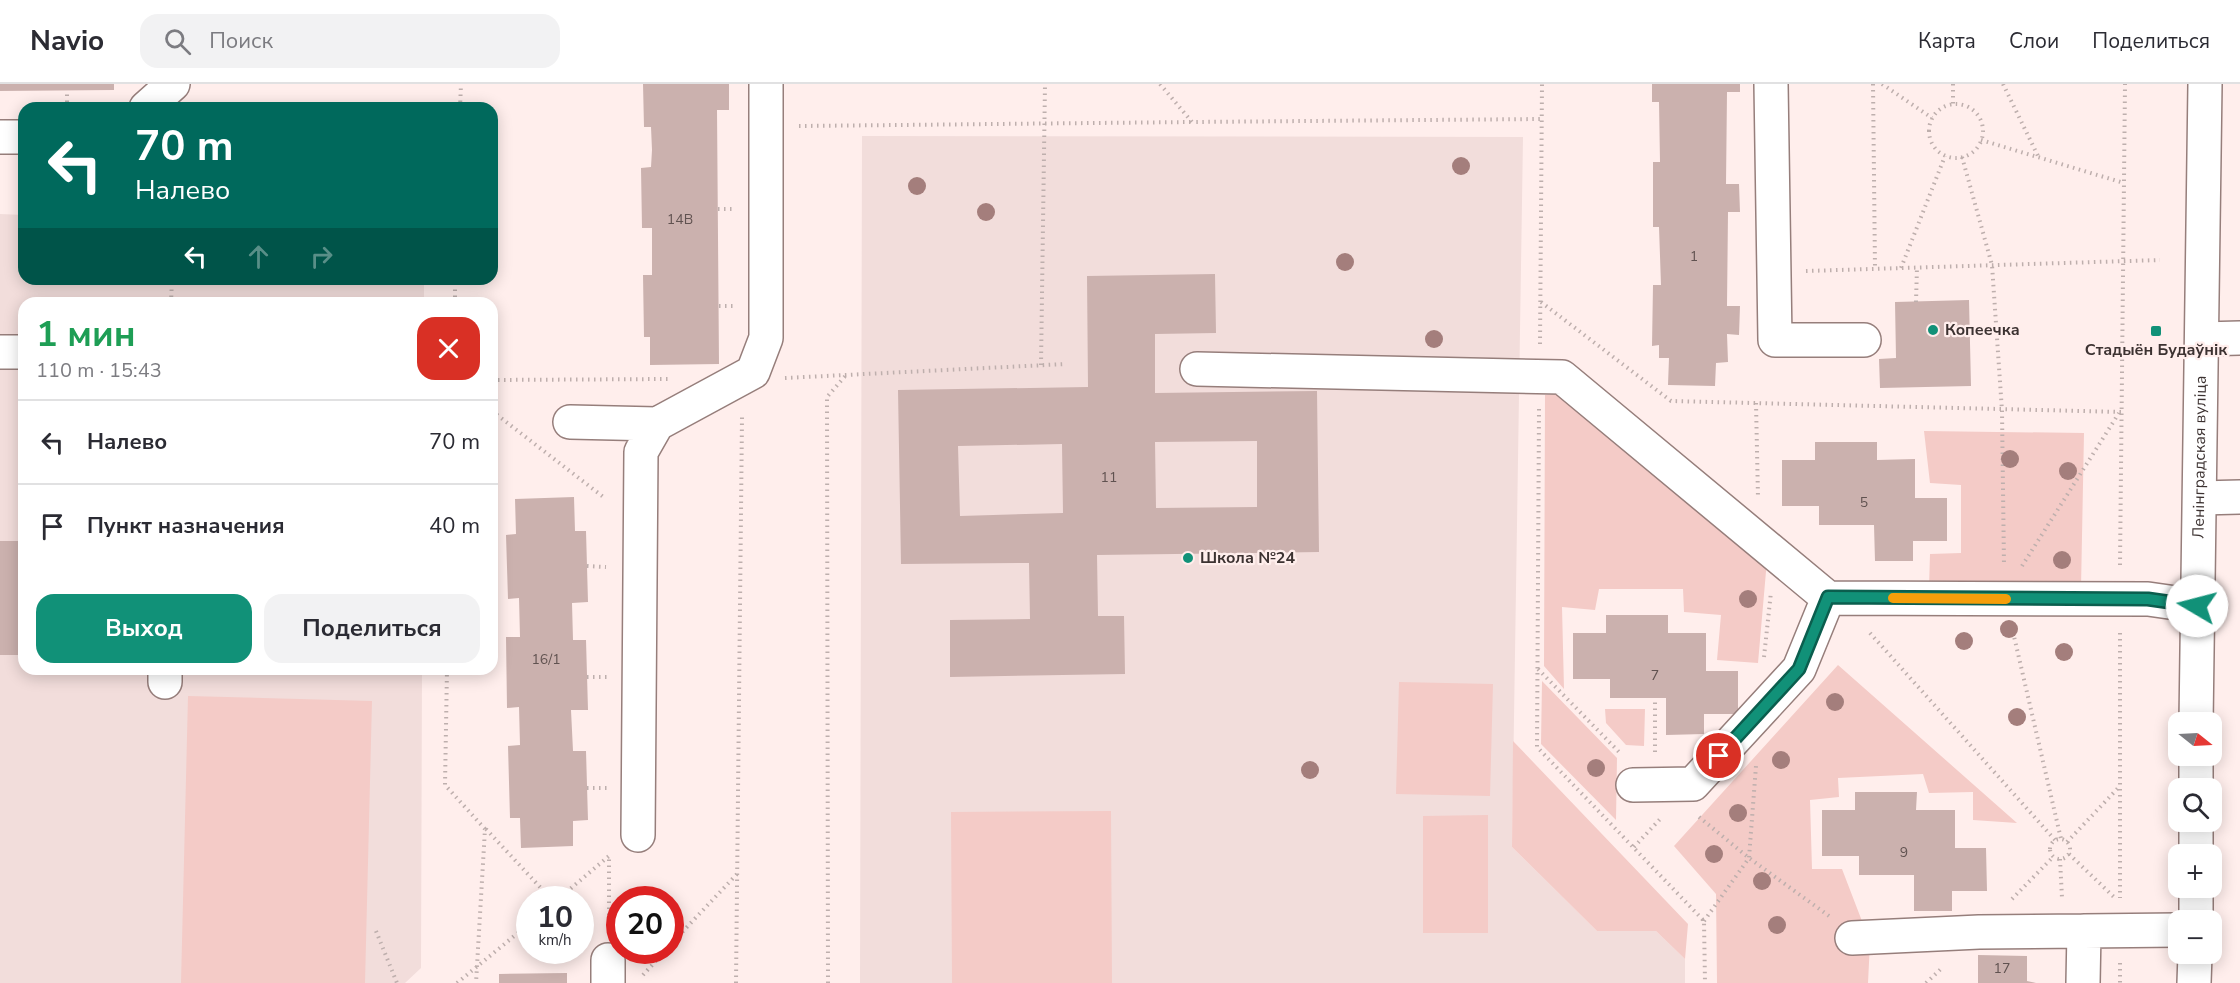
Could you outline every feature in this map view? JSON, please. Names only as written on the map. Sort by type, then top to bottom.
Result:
[{"type":"main road","points":[[153,102],[173,84]]},
{"type":"main road","points":[[570,422],[657,424],[753,372],[766,338],[766,84]]},
{"type":"main road","points":[[1772,84],[1774,340],[1864,340]]},
{"type":"main road","name":"Ленінградская вуліца","points":[[2196,712],[2205,84]]},
{"type":"main road","points":[[0,137],[18,137]]},
{"type":"main road","points":[[2203,339],[2240,338]]},
{"type":"main road","points":[[0,352],[18,352]]},
{"type":"main road","points":[[1197,369],[1562,377],[1833,597],[2004,596],[2148,599],[2197,606]]},
{"type":"main road","points":[[638,835],[641,452],[657,424]]},
{"type":"main road","points":[[2200,498],[2240,497]]},
{"type":"main road","points":[[1628,770],[1693,784],[1799,669],[1833,597]]},
{"type":"main road","points":[[1845,930],[1978,932],[2168,930]]},
{"type":"main road","points":[[2083,983],[2084,931]]},
{"type":"main road","points":[[2194,983],[2195,964]]},
{"type":"path","points":[[460,102],[461,84]]},
{"type":"path","points":[[1041,365],[1043,123],[1046,84]]},
{"type":"path","points":[[1161,84],[1192,122]]},
{"type":"path","points":[[1542,84],[1537,747],[1704,921],[1705,983]]},
{"type":"path","points":[[1872,84],[1875,269]]},
{"type":"path","points":[[1882,84],[1932,118]]},
{"type":"path","points":[[1953,84],[1953,104]]},
{"type":"path","points":[[2003,84],[2038,157]]},
{"type":"path","points":[[2067,842],[2069,854],[2120,902],[2121,412],[2125,84]]},
{"type":"path","points":[[67,90],[67,102]]},
{"type":"path","points":[[1953,104],[1970,108],[1981,122],[1981,140],[1970,153],[1962,157],[1945,156],[1932,144],[1929,135],[1932,118],[1938,111],[1953,104]]},
{"type":"path","points":[[766,127],[1542,119]]},
{"type":"path","points":[[1981,140],[2124,183]]},
{"type":"path","points":[[1901,268],[1945,156]]},
{"type":"path","points":[[1962,157],[1992,265],[2002,411],[2004,596],[2061,839]]},
{"type":"path","points":[[718,209],[739,208]]},
{"type":"path","points":[[1774,272],[2160,260]]},
{"type":"path","points":[[1916,302],[1917,267]]},
{"type":"path","points":[[1540,302],[1671,401],[2002,411],[2121,412]]},
{"type":"path","points":[[719,306],[741,306]]},
{"type":"path","points":[[736,983],[742,379],[1066,364]]},
{"type":"path","points":[[828,983],[827,397],[847,374]]},
{"type":"path","points":[[498,380],[671,379]]},
{"type":"path","points":[[1756,403],[1759,509]]},
{"type":"path","points":[[2004,596],[2121,412]]},
{"type":"path","points":[[498,416],[606,500]]},
{"type":"path","points":[[587,566],[606,567]]},
{"type":"path","points":[[1833,597],[2055,840]]},
{"type":"path","points":[[1538,669],[1628,770]]},
{"type":"path","points":[[447,675],[445,785],[540,886]]},
{"type":"path","points":[[587,677],[608,677]]},
{"type":"path","points":[[1655,698],[1655,756],[1665,756]]},
{"type":"path","points":[[2067,842],[2120,786]]},
{"type":"path","points":[[587,788],[609,788]]},
{"type":"path","points":[[1696,815],[1845,930]]},
{"type":"path","points":[[1634,847],[1663,816]]},
{"type":"path","points":[[476,983],[485,829]]},
{"type":"path","points":[[2055,840],[2061,839],[2067,842]]},
{"type":"path","points":[[2055,840],[2050,851],[2053,857],[2060,859],[2069,854]]},
{"type":"path","points":[[572,886],[609,856],[608,971]]},
{"type":"path","points":[[1978,932],[2053,857]]},
{"type":"path","points":[[684,930],[737,874]]},
{"type":"path","points":[[2120,930],[2120,983]]},
{"type":"path","points":[[376,931],[397,983]]},
{"type":"path","points":[[457,983],[516,935]]},
{"type":"path","points":[[635,983],[653,964]]},
{"type":"shaded area","name":"Школа №24","points":[[862,136],[1523,137],[1512,847],[1597,931],[1656,931],[1685,959],[1685,983],[860,983]]},
{"type":"shaded area","points":[[0,214],[18,215],[18,285],[424,285],[424,297],[18,297],[18,675],[422,675],[421,968],[405,983],[0,983]]},
{"type":"shaded area","points":[[1565,394],[1767,560],[1758,663],[1717,660],[1721,615],[1684,612],[1683,589],[1599,589],[1595,610],[1562,607],[1564,689],[1544,666],[1545,395]]},
{"type":"shaded area","points":[[1924,431],[2084,433],[2081,588],[1929,588],[1930,554],[1961,553],[1961,485],[1930,483]]},
{"type":"shaded area","points":[[1838,665],[2017,823],[1973,820],[1973,792],[1929,793],[1923,774],[1838,778],[1839,797],[1810,800],[1812,869],[1842,869],[1870,942],[1868,983],[1717,983],[1716,894],[1674,846]]},
{"type":"shaded area","points":[[1542,681],[1617,758],[1616,820],[1541,744]]},
{"type":"shaded area","points":[[1399,682],[1493,684],[1490,796],[1396,794]]},
{"type":"shaded area","points":[[188,696],[372,701],[365,983],[181,983]]},
{"type":"shaded area","points":[[1605,709],[1645,709],[1644,746],[1626,745],[1606,723]]},
{"type":"shaded area","points":[[1513,741],[1688,924],[1685,959],[1656,931],[1597,931],[1512,847]]},
{"type":"shaded area","points":[[1111,811],[1112,983],[952,983],[951,812]]},
{"type":"shaded area","points":[[1488,815],[1488,933],[1423,933],[1423,816]]},
{"type":"building","points":[[0,84],[114,84],[114,90],[0,91]]},
{"type":"building","points":[[643,84],[729,84],[729,110],[717,110],[719,364],[650,365],[650,337],[644,337],[643,275],[652,275],[652,228],[642,228],[641,168],[651,167],[652,150],[651,127],[644,127]]},
{"type":"building","points":[[1652,84],[1740,84],[1740,92],[1727,92],[1726,184],[1739,184],[1740,212],[1728,212],[1727,306],[1740,306],[1739,335],[1727,334],[1728,362],[1716,363],[1715,386],[1668,385],[1669,358],[1659,358],[1659,345],[1652,346],[1653,285],[1661,285],[1659,227],[1653,227],[1653,162],[1660,162],[1659,102],[1652,102]]},
{"type":"building","points":[[1215,274],[1216,333],[1155,334],[1155,393],[1317,391],[1319,552],[1097,555],[1098,616],[1124,616],[1125,674],[950,677],[950,620],[1030,619],[1029,563],[901,564],[898,390],[1088,387],[1087,276]],"holes":[[[1257,441],[1257,507],[1156,508],[1155,442]],[[1062,444],[1063,513],[960,516],[958,446]]]},
{"type":"building","name":"Копеечка","points":[[1969,300],[1971,386],[1880,388],[1879,359],[1896,358],[1895,302]]},
{"type":"building","points":[[1815,442],[1877,442],[1877,460],[1915,459],[1915,498],[1947,498],[1947,541],[1913,541],[1913,561],[1875,561],[1874,525],[1819,525],[1819,506],[1782,506],[1782,460],[1815,460]]},
{"type":"building","points":[[574,497],[575,531],[586,531],[588,602],[572,603],[573,640],[586,640],[588,710],[571,710],[573,751],[586,751],[588,820],[573,821],[573,846],[521,848],[520,818],[510,818],[508,746],[520,745],[519,707],[507,708],[506,637],[520,637],[519,598],[508,599],[506,535],[516,534],[515,499]]},
{"type":"building","points":[[0,541],[18,541],[18,655],[0,655]]},
{"type":"building","points":[[1606,615],[1668,615],[1668,633],[1706,633],[1706,671],[1738,671],[1738,714],[1704,714],[1704,734],[1666,735],[1666,698],[1610,698],[1610,679],[1573,679],[1573,633],[1606,633]]},
{"type":"building","points":[[1855,792],[1917,792],[1916,810],[1955,810],[1955,848],[1986,848],[1987,891],[1952,891],[1952,911],[1914,911],[1914,875],[1859,875],[1859,856],[1822,856],[1822,810],[1855,810]]},
{"type":"building","points":[[1978,955],[2027,956],[2027,981],[2036,983],[1978,983]]},
{"type":"building","points":[[567,973],[567,983],[499,983],[499,974]]},
{"type":"slow traffic","points":[[1893,598],[2006,599]]},
{"type":"place","name":"Копеечка","points":[[1933,330]]},
{"type":"place","name":"Стадыён Будаўнік","points":[[2156,331]]},
{"type":"place","name":"Школа №24","points":[[1188,558]]},
{"type":"route","points":[[1719,756],[1799,669],[1828,597],[2148,599],[2197,606]]}]
